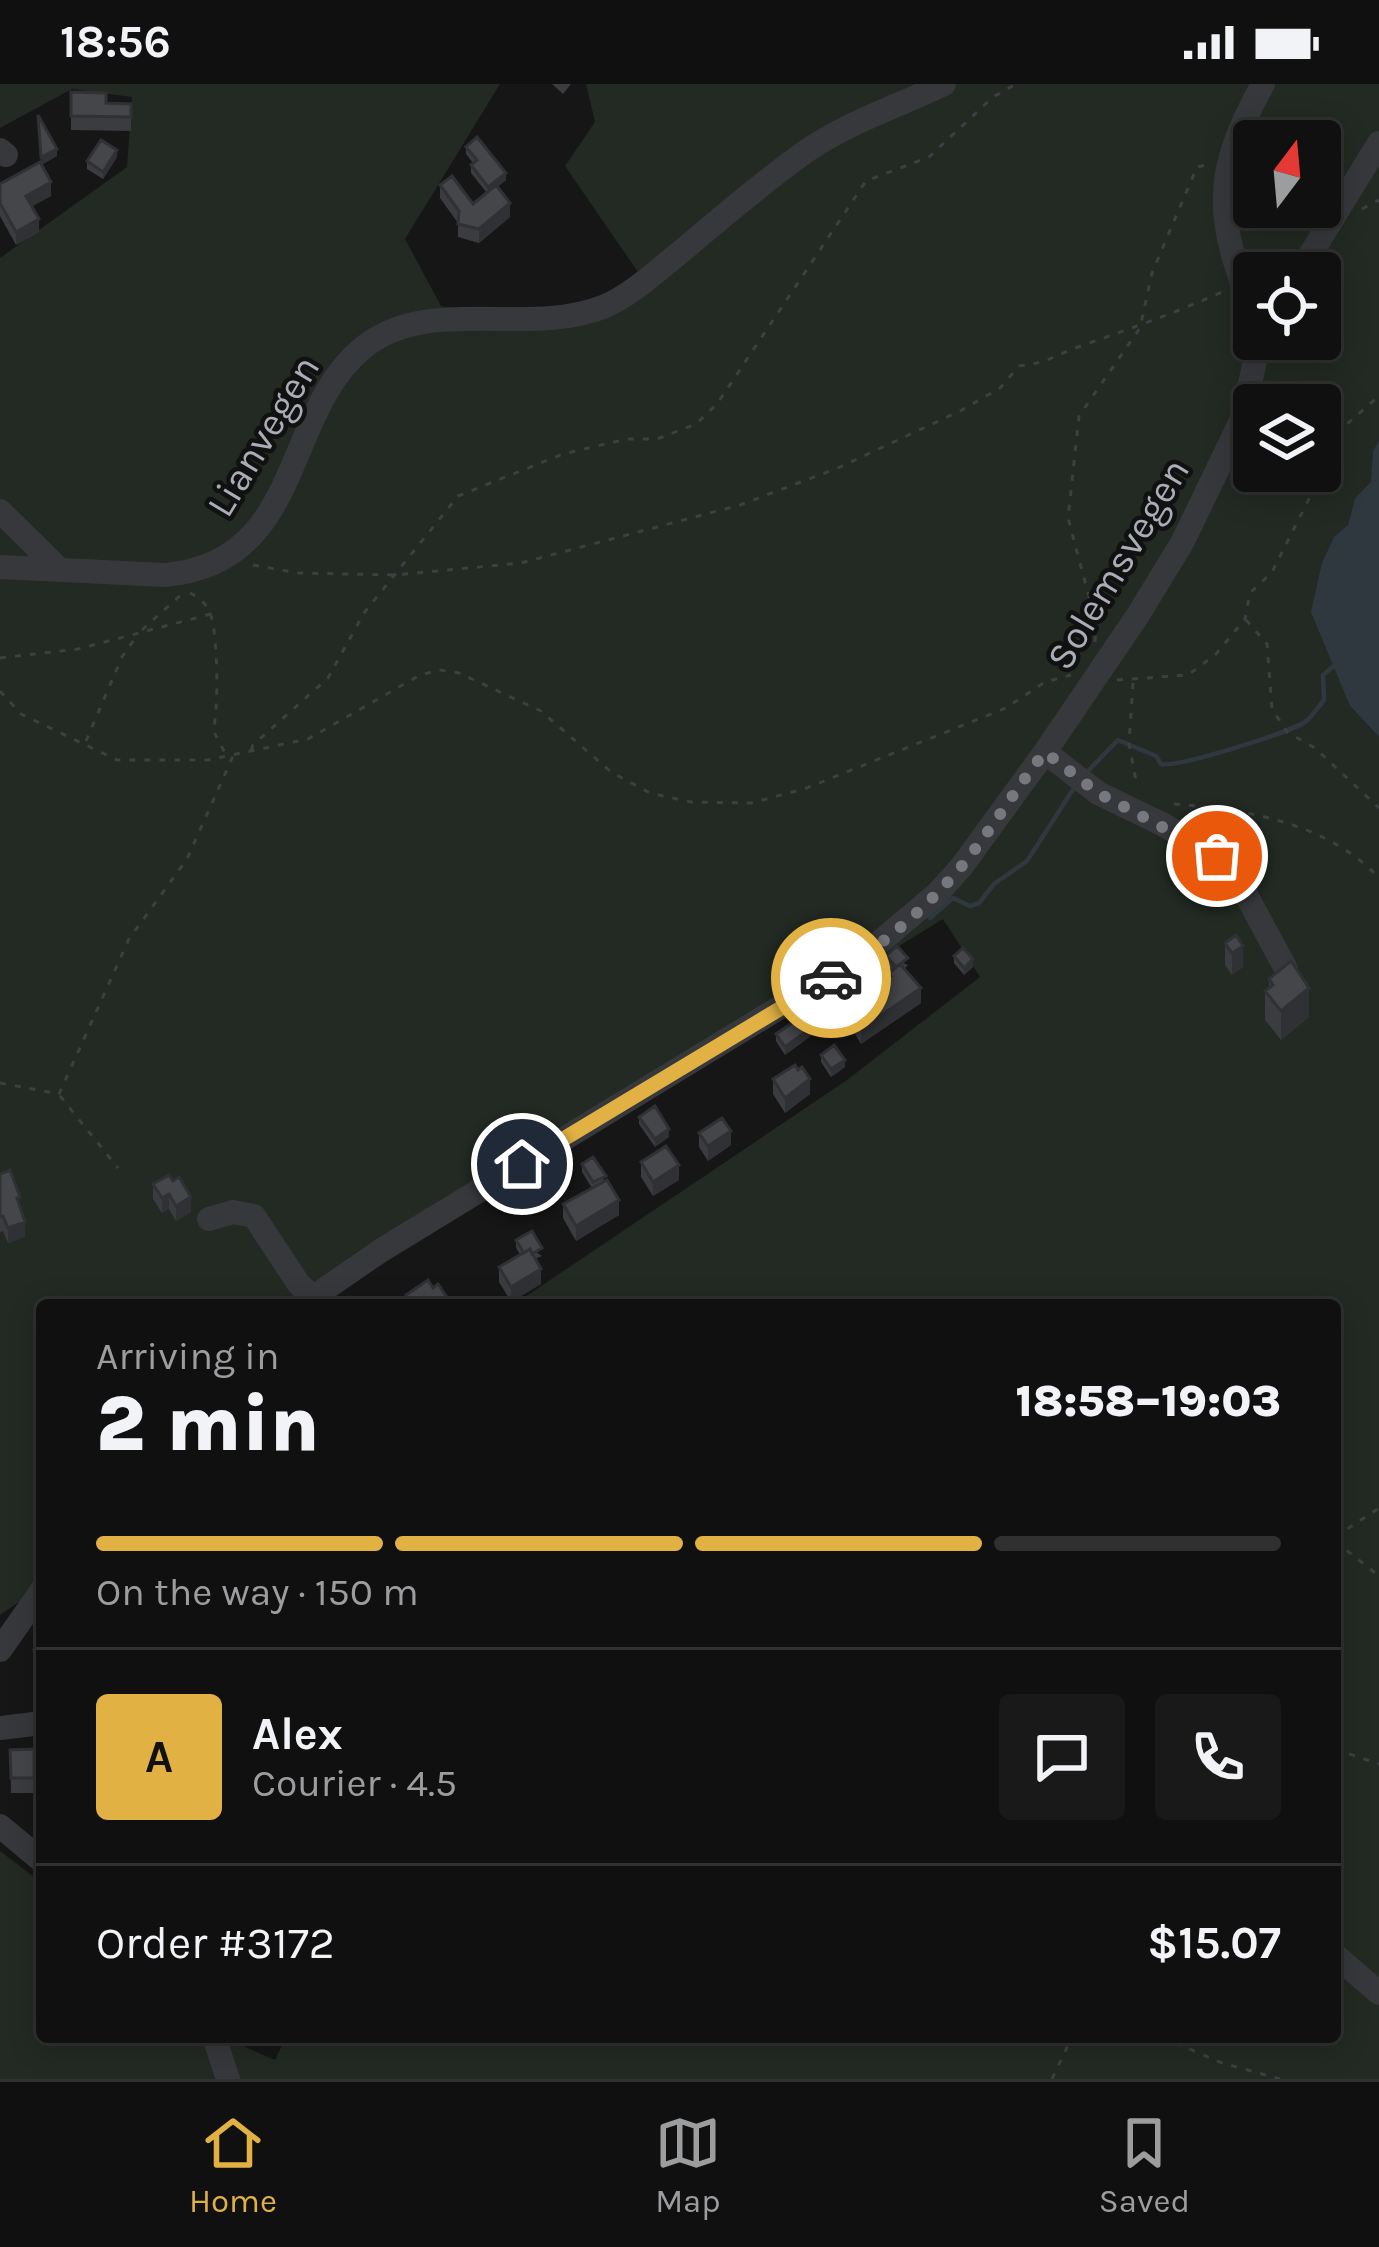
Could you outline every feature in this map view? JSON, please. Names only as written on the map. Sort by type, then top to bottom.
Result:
[{"type":"street","name":"Lianvegen","points":[[0,567],[165,575],[200,570],[221,560],[262,523],[331,388],[360,350],[377,338],[417,322],[527,322],[601,308],[651,276],[809,149],[876,112],[944,84]]},
{"type":"street","points":[[1234,252],[1223,213],[1226,168],[1242,121],[1263,84]]},
{"type":"street","points":[[1312,252],[1379,143]]},
{"type":"street","name":"Solemsvegen","points":[[310,1299],[861,958],[917,912],[962,866],[1045,752],[1183,543],[1242,419],[1255,360]]},
{"type":"street","points":[[0,511],[59,568]]},
{"type":"street","points":[[1045,752],[1083,783],[1230,865],[1286,970]]},
{"type":"street","name":"Solemsvegen","points":[[209,1219],[232,1212],[254,1216],[306,1299]]},
{"type":"street","points":[[0,1650],[36,1598]]},
{"type":"street","points":[[0,1728],[36,1724]]},
{"type":"street","points":[[0,1826],[36,1856]]},
{"type":"street","points":[[1341,1960],[1379,1993]]},
{"type":"street","points":[[216,2043],[228,2079]]},
{"type":"path","points":[[251,752],[253,745],[328,678],[364,613],[458,496],[563,454],[627,439],[657,439],[695,424],[717,404],[866,181],[929,157],[993,97],[1016,84]]},
{"type":"path","points":[[1095,642],[1096,623],[1069,518],[1079,416],[1140,328],[1152,273],[1197,167],[1226,168]]},
{"type":"path","points":[[221,560],[298,573],[395,574],[521,563],[740,505],[917,433],[1000,388],[1019,366],[1046,363],[1233,287]]},
{"type":"path","points":[[0,691],[20,713],[125,762],[230,756],[308,739],[420,675],[440,670],[459,673],[541,711],[611,772],[650,793],[691,802],[752,803],[804,789],[1006,708],[1045,682],[1070,674],[1134,682],[1188,675],[1216,654],[1245,619],[1250,593],[1273,572],[1347,424],[1379,395]]},
{"type":"path","points":[[85,744],[122,657],[139,633],[186,591],[200,598],[211,614],[218,713],[213,730],[230,756]]},
{"type":"path","points":[[0,658],[78,649],[211,614]]},
{"type":"path","points":[[1245,619],[1267,644],[1272,709],[1285,729],[1315,748],[1379,808]]},
{"type":"path","points":[[1134,682],[1129,745],[1137,774],[1139,814],[1175,804],[1304,827],[1379,878]]},
{"type":"path","points":[[59,1094],[129,939],[188,859],[230,756]]},
{"type":"path","points":[[0,1083],[59,1094],[118,1168]]},
{"type":"path","points":[[1341,1535],[1379,1508]]},
{"type":"path","points":[[1341,1544],[1379,1576]]},
{"type":"path","points":[[1341,1751],[1379,1764]]},
{"type":"path","points":[[1052,2079],[1068,2043]]},
{"type":"path","points":[[1176,2043],[1222,2063],[1280,2079]]},
{"type":"shaded area","points":[[0,84],[500,84],[405,239],[441,306],[507,317],[596,304],[640,275],[565,166],[595,122],[586,84],[1379,84],[1379,440],[1373,451],[1372,482],[1355,498],[1348,525],[1335,665],[1350,706],[1379,737],[1379,2079],[0,2079],[0,1851],[36,1878],[36,2043],[236,2043],[275,2060],[283,2043],[1341,2043],[1341,1299],[522,1299],[847,1080],[980,977],[943,919],[332,1299],[36,1299],[36,1590],[0,1615],[0,258],[127,167],[132,97],[72,89],[0,128]]},
{"type":"shaded area","points":[[1379,440],[1379,737],[1350,706],[1311,612],[1322,563],[1334,537],[1348,525],[1355,498],[1371,482],[1373,451]]},
{"type":"building","points":[[71,92],[106,93],[106,103],[131,104],[131,117],[71,116]]},
{"type":"building","points":[[38,115],[57,149],[41,157]]},
{"type":"building","points":[[477,137],[506,173],[488,187],[471,165],[477,160],[466,147]]},
{"type":"building","points":[[101,140],[117,150],[103,172],[87,161]]},
{"type":"building","points":[[40,162],[51,182],[26,196],[39,219],[16,232],[0,203],[0,184]]},
{"type":"building","points":[[452,176],[473,204],[496,185],[510,203],[479,229],[458,224],[459,211],[440,185]]},
{"type":"building","points":[[1236,935],[1243,946],[1232,953],[1225,943]]},
{"type":"building","points":[[897,946],[908,958],[896,967],[886,956]]},
{"type":"building","points":[[963,948],[973,959],[964,968],[954,956]]},
{"type":"building","points":[[1291,961],[1309,988],[1281,1011],[1265,991],[1273,985],[1269,979]]},
{"type":"building","points":[[900,964],[921,988],[861,1029],[852,1014],[864,1007],[858,997],[891,976]]},
{"type":"building","points":[[818,1004],[827,1016],[785,1047],[776,1034]]},
{"type":"building","points":[[834,1045],[845,1060],[831,1069],[821,1055]]},
{"type":"building","points":[[795,1065],[810,1079],[785,1098],[773,1079]]},
{"type":"building","points":[[655,1106],[669,1129],[655,1139],[639,1117]]},
{"type":"building","points":[[722,1118],[731,1131],[708,1146],[699,1133]]},
{"type":"building","points":[[666,1146],[679,1165],[653,1182],[641,1162]]},
{"type":"building","points":[[593,1157],[606,1176],[593,1182],[582,1164]]},
{"type":"building","points":[[10,1170],[25,1222],[8,1228],[0,1217],[0,1174]]},
{"type":"building","points":[[169,1175],[173,1181],[179,1177],[191,1197],[176,1206],[169,1194],[162,1198],[153,1184]]},
{"type":"building","points":[[607,1180],[619,1200],[576,1226],[563,1204]]},
{"type":"building","points":[[532,1231],[542,1248],[524,1253],[516,1240]]},
{"type":"building","points":[[530,1249],[541,1269],[511,1287],[499,1267]]},
{"type":"building","points":[[428,1280],[433,1288],[438,1284],[446,1296],[409,1299],[406,1295]]},
{"type":"building","points":[[34,1749],[34,1778],[11,1778],[10,1750]]},
{"type":"waterway","points":[[1086,773],[1118,740],[1156,756],[1161,764],[1171,764],[1295,727],[1308,720],[1324,700],[1323,675],[1335,665]]},
{"type":"waterway","points":[[930,918],[953,898],[970,906],[979,903],[994,884],[1027,861],[1074,788]]},
{"type":"way so far","points":[[831,978],[894,932],[938,892],[1045,752],[1098,793],[1217,856]]},
{"type":"route","points":[[522,1164],[831,978]]}]
